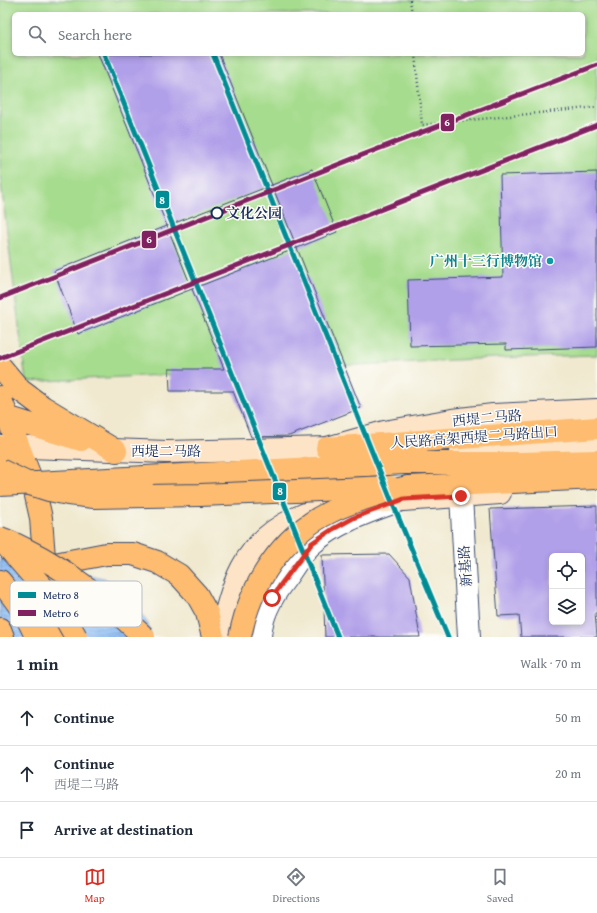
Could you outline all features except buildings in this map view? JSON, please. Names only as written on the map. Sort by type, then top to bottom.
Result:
[{"type":"main road","points":[[0,366],[20,390],[43,407],[116,451]]},
{"type":"main road","points":[[0,397],[4,416],[6,447],[34,487],[41,518],[45,581]]},
{"type":"main road","name":"西堤二马路","points":[[6,447],[197,452],[328,448],[384,432],[452,420],[493,415],[597,410]]},
{"type":"main road","points":[[4,416],[116,451]]},
{"type":"main road","name":"人民路高架西堤二马路出口","points":[[328,448],[597,428]]},
{"type":"main road","points":[[328,448],[443,453],[597,447]]},
{"type":"main road","points":[[0,485],[405,463],[597,461]]},
{"type":"main road","points":[[0,470],[28,483],[49,490],[68,494],[94,496],[406,493],[461,496],[597,487]]},
{"type":"main road","points":[[240,637],[248,605],[261,578],[275,556],[311,523],[330,512],[380,494],[597,478]]},
{"type":"main road","points":[[220,637],[236,580],[245,561],[255,547],[267,535],[308,512],[406,493]]},
{"type":"main road","points":[[0,538],[37,581]]},
{"type":"main road","points":[[0,538],[62,569],[78,581]]},
{"type":"main road","points":[[44,566],[106,554],[133,554],[157,562],[179,575],[197,595],[207,613],[213,637]]},
{"type":"main road","points":[[0,555],[22,581]]},
{"type":"main road","points":[[2,583],[10,594]]},
{"type":"main road","points":[[32,627],[36,637]]},
{"type":"main road","points":[[52,627],[55,637]]},
{"type":"main road","points":[[60,627],[68,637]]},
{"type":"main road","points":[[70,627],[76,637]]},
{"type":"main road","points":[[133,627],[144,637]]},
{"type":"main road","points":[[0,629],[3,637]]},
{"type":"street","points":[[260,637],[265,613],[272,598],[312,543],[353,518],[406,493]]},
{"type":"street","name":"新基路","points":[[461,496],[469,637]]},
{"type":"path","points":[[410,0],[412,12]]},
{"type":"path","points":[[415,56],[422,125],[597,107]]},
{"type":"green space","name":"文化公园","points":[[0,0],[597,0],[597,355],[495,358],[26,382],[0,176]]},
{"type":"water","points":[[0,559],[104,578],[109,581],[10,581],[10,627],[142,627],[142,615],[148,624],[151,637],[0,637]]},
{"type":"metro line","name":"8","points":[[105,56],[338,637]]},
{"type":"metro line","name":"8","points":[[214,56],[390,497],[448,637]]},
{"type":"metro line","name":"6","points":[[0,298],[365,154],[597,65]]},
{"type":"metro line","name":"6","points":[[0,358],[597,125]]},
{"type":"place","name":"文化公园","points":[[217,213]]},
{"type":"place","name":"广州十三行博物馆","points":[[550,261]]},
{"type":"route","points":[[272,598],[312,543],[353,518],[404,499],[461,496]]}]
